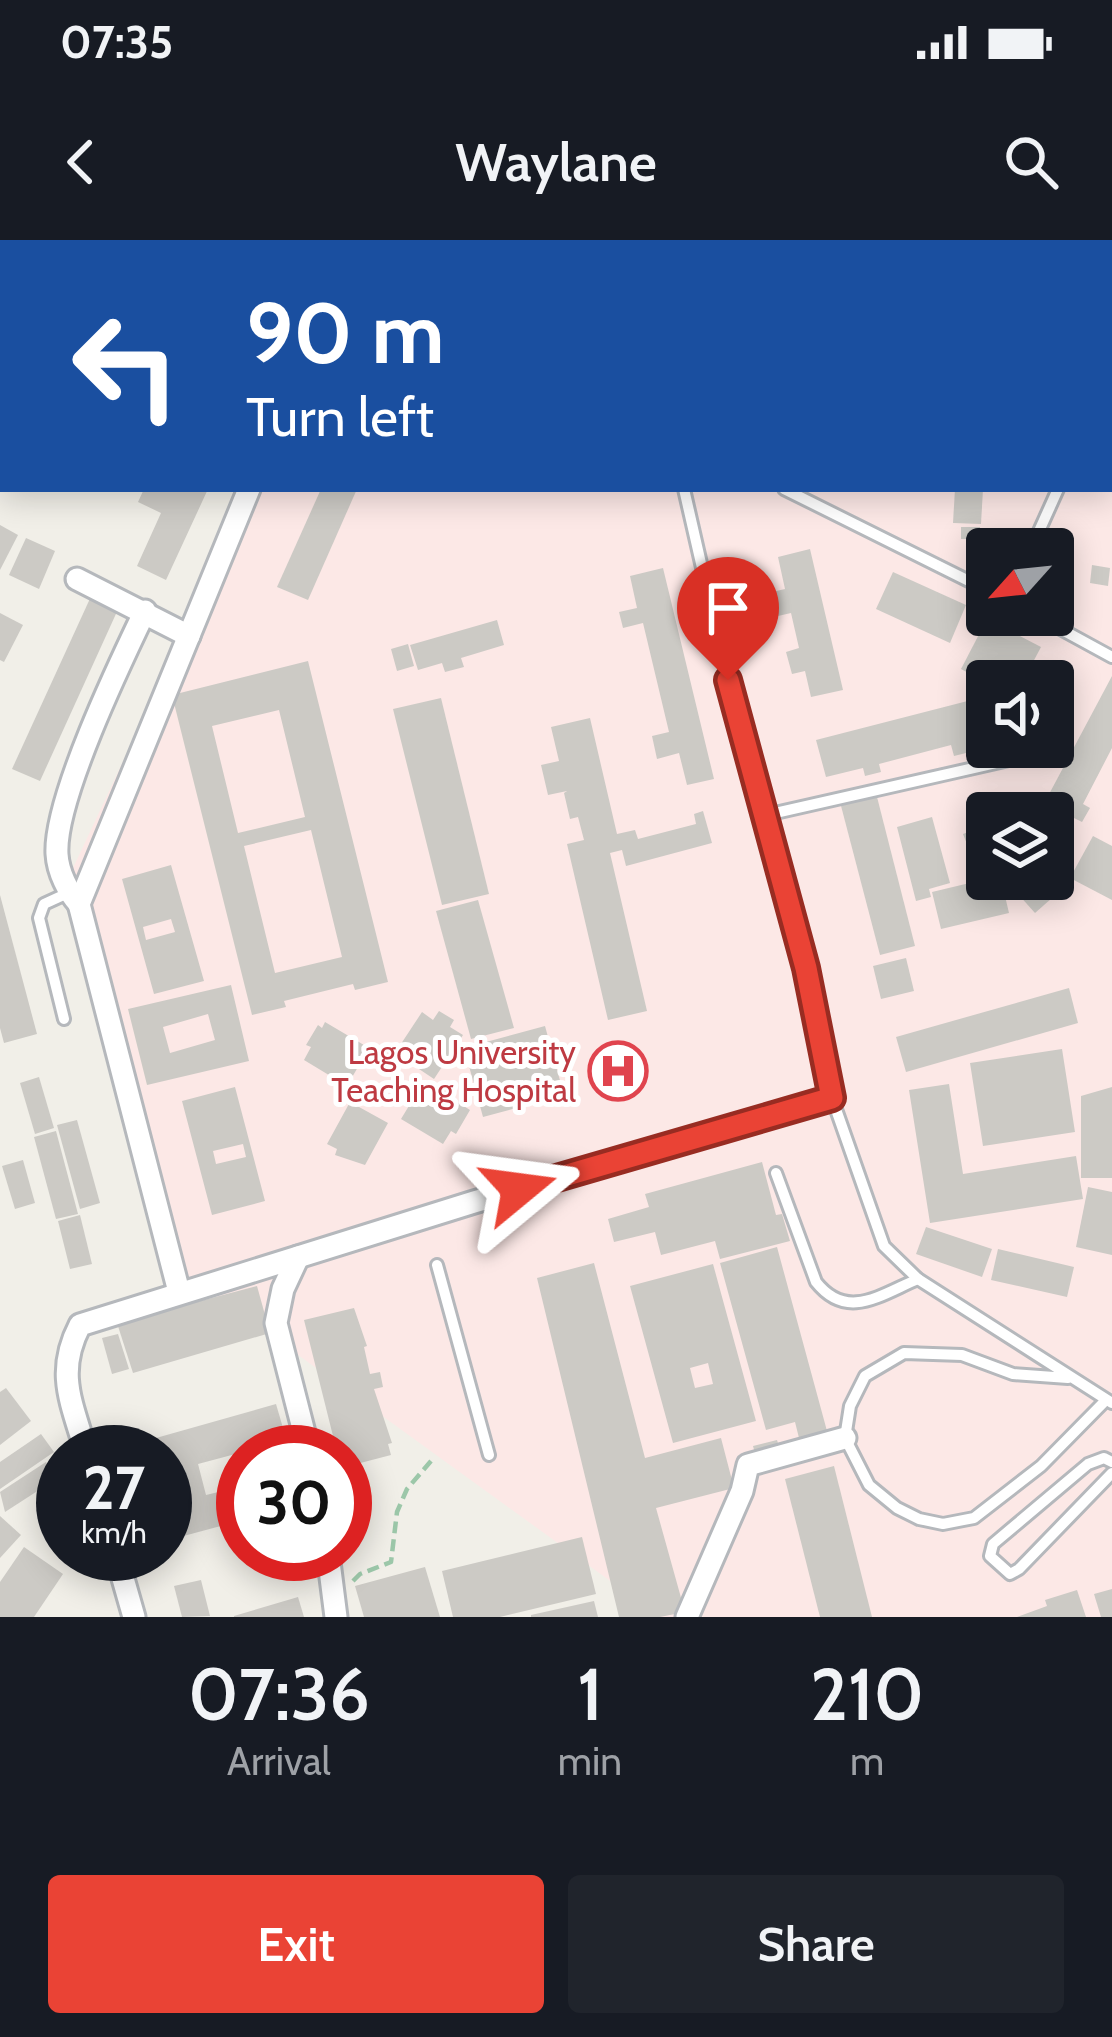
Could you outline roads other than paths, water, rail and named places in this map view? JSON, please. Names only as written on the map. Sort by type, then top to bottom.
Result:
[{"type":"street","points":[[74,898],[249,492]]},
{"type":"street","points":[[77,580],[189,636]]},
{"type":"street","points":[[145,611],[66,803],[57,854],[74,898],[178,1292]]},
{"type":"street","points":[[78,1425],[65,1378],[68,1348],[80,1324],[832,1098]]},
{"type":"street","points":[[298,1257],[283,1289],[276,1323],[302,1425]]},
{"type":"street","points":[[687,1617],[742,1491],[748,1465],[844,1438]]},
{"type":"street","points":[[124,1581],[134,1617]]},
{"type":"lane","points":[[685,492],[762,815],[806,968],[832,1098],[884,1246],[918,1279],[1109,1401],[1041,1466],[974,1518],[943,1524],[897,1508],[869,1485],[844,1438],[850,1406],[866,1376],[904,1353],[962,1355],[1013,1374],[1073,1379]]},
{"type":"lane","points":[[790,492],[966,580]]},
{"type":"lane","points":[[1040,528],[1057,492]]},
{"type":"lane","points":[[1074,636],[1112,657]]},
{"type":"lane","points":[[762,815],[973,768]]},
{"type":"lane","points":[[64,1018],[39,918],[44,904],[74,898]]},
{"type":"lane","points":[[776,1173],[816,1282],[827,1296],[839,1303],[861,1302],[918,1279]]},
{"type":"lane","points":[[437,1265],[489,1455]]},
{"type":"lane","points":[[1112,1462],[1104,1458],[1088,1464],[993,1544],[990,1556],[1010,1574],[1018,1569],[1112,1473]]},
{"type":"place","name":"Lagos University Teaching Hospital","points":[[618,1071]]}]
